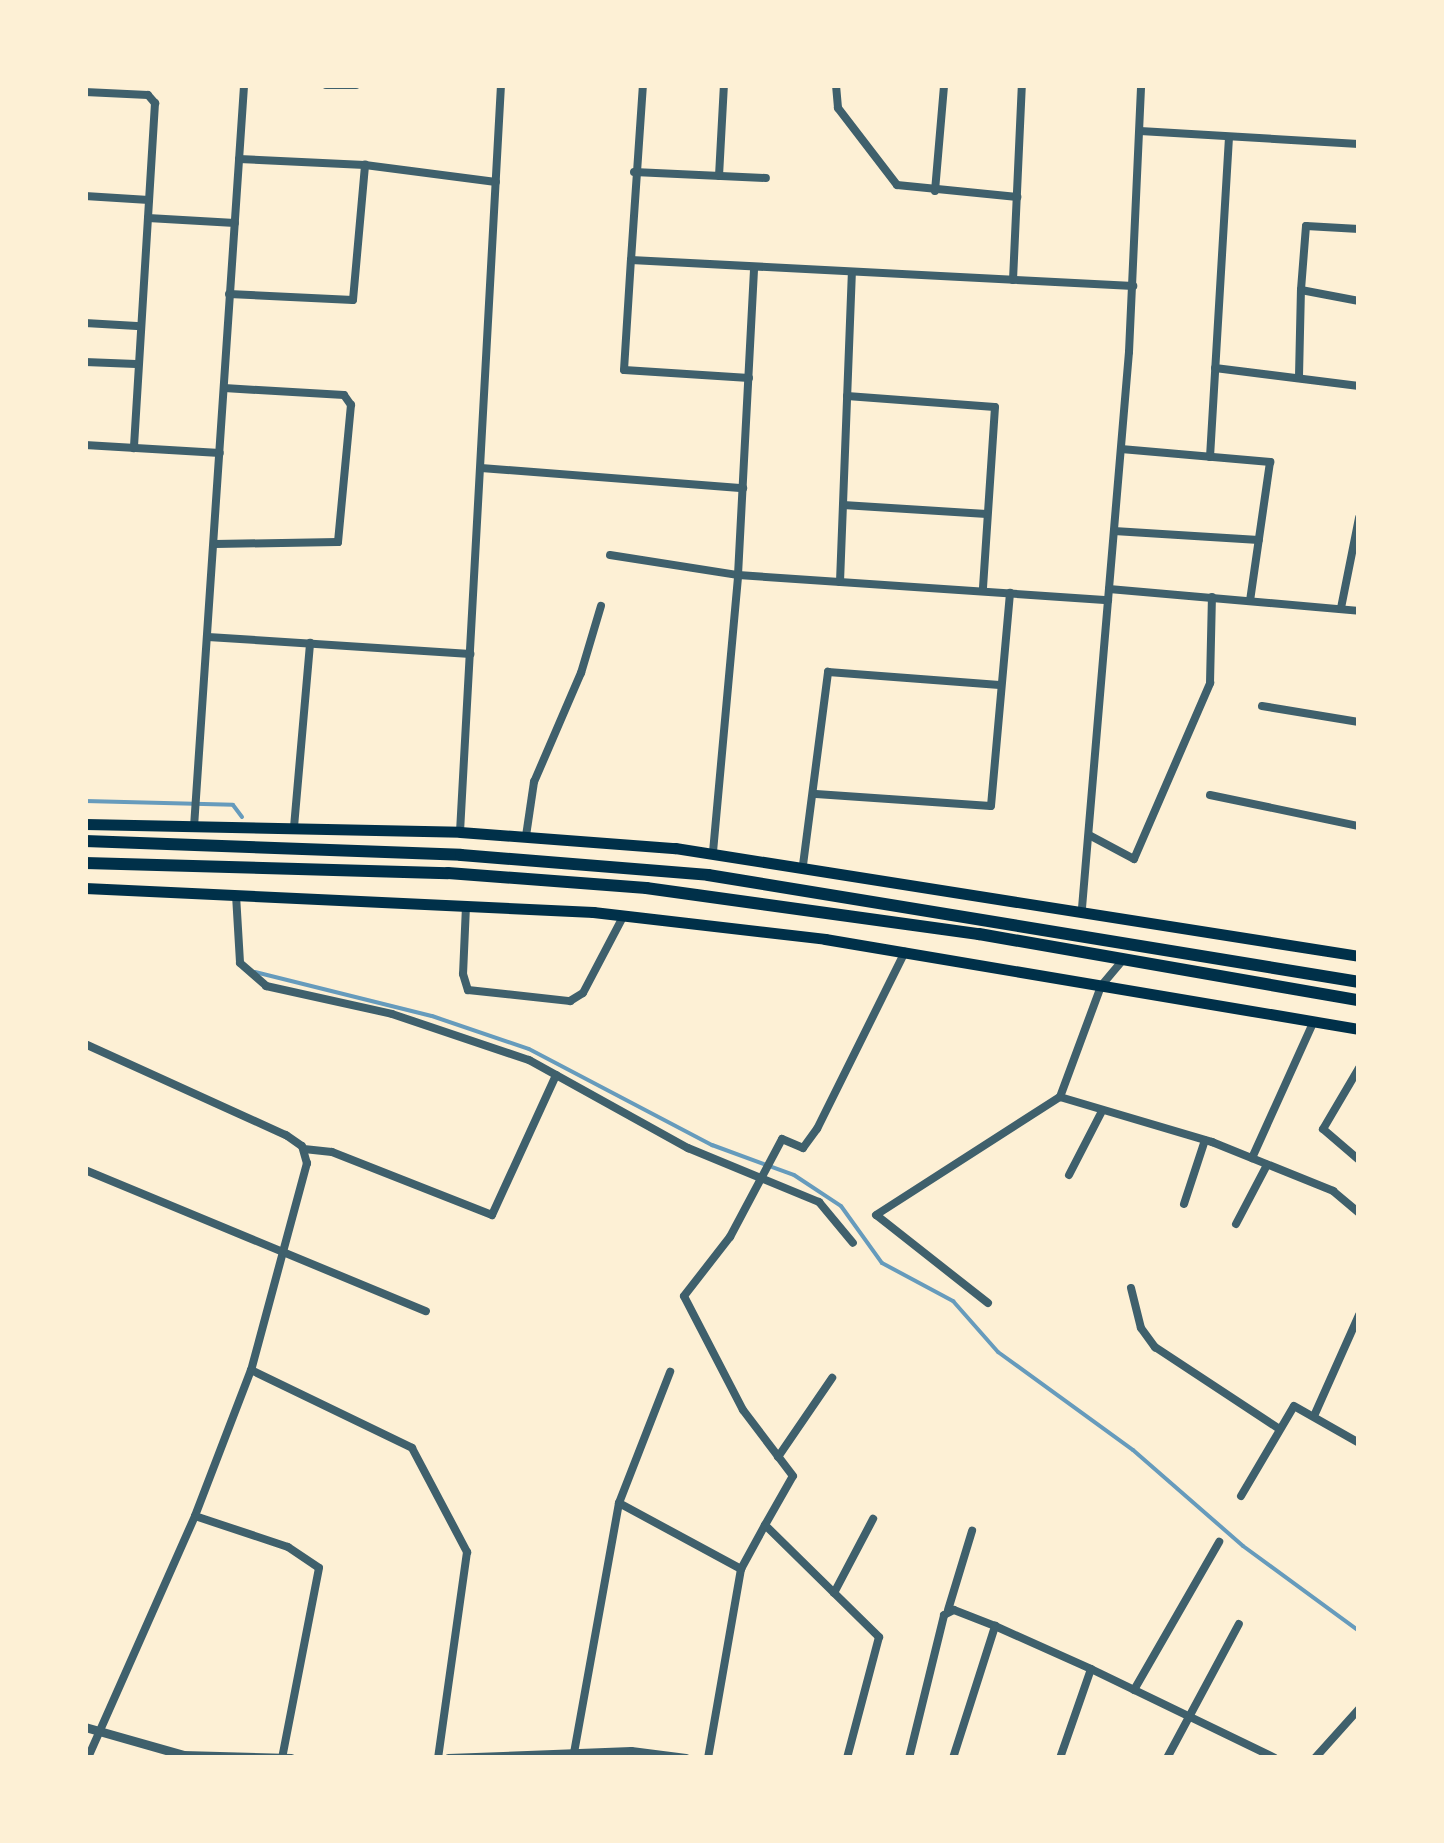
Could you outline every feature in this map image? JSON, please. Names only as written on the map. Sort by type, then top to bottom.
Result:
[{"type":"highway","points":[[85,841],[461,855],[708,875],[1359,982]]},
{"type":"highway","points":[[85,862],[448,872],[719,898],[1336,996],[1359,1003]]},
{"type":"main road","points":[[85,824],[460,832],[712,852],[1082,908],[1359,956]]},
{"type":"main road","points":[[85,888],[624,916],[905,952],[1359,1029]]},
{"type":"street","points":[[194,827],[244,85]]},
{"type":"street","points":[[326,85],[356,85]]},
{"type":"street","points":[[460,832],[501,85]]},
{"type":"street","points":[[643,85],[634,172],[624,370],[749,378]]},
{"type":"street","points":[[719,176],[724,85]]},
{"type":"street","points":[[836,85],[838,108],[897,186],[1017,197]]},
{"type":"street","points":[[934,191],[944,85]]},
{"type":"street","points":[[1013,280],[1022,85]]},
{"type":"street","points":[[1082,908],[1121,449],[1141,85]]},
{"type":"street","points":[[85,92],[154,99],[134,448]]},
{"type":"street","points":[[1140,131],[1359,144]]},
{"type":"street","points":[[1210,456],[1229,138]]},
{"type":"street","points":[[239,159],[365,166],[496,182]]},
{"type":"street","points":[[229,294],[355,298],[365,166]]},
{"type":"street","points":[[634,172],[766,178]]},
{"type":"street","points":[[85,196],[149,200]]},
{"type":"street","points":[[148,218],[235,224]]},
{"type":"street","points":[[1299,376],[1306,226],[1359,230]]},
{"type":"street","points":[[632,260],[1132,286]]},
{"type":"street","points":[[712,852],[738,575],[754,268]]},
{"type":"street","points":[[840,582],[852,273]]},
{"type":"street","points":[[1302,290],[1359,302]]},
{"type":"street","points":[[85,323],[138,326]]},
{"type":"street","points":[[85,362],[136,364]]},
{"type":"street","points":[[1215,368],[1359,386]]},
{"type":"street","points":[[215,544],[338,542],[351,406],[344,396],[224,388]]},
{"type":"street","points":[[847,396],[995,407],[983,590]]},
{"type":"street","points":[[85,445],[220,453]]},
{"type":"street","points":[[1121,449],[1270,462],[1250,601]]},
{"type":"street","points":[[481,468],[743,488]]},
{"type":"street","points":[[843,505],[987,514]]},
{"type":"street","points":[[1340,608],[1359,518]]},
{"type":"street","points":[[1114,531],[1259,540]]},
{"type":"street","points":[[610,555],[738,575],[1108,600]]},
{"type":"street","points":[[1109,589],[1359,610]]},
{"type":"street","points":[[816,794],[986,808],[1010,592]]},
{"type":"street","points":[[1089,835],[1134,859],[1212,676],[1212,597]]},
{"type":"street","points":[[526,836],[534,782],[581,674],[601,606]]},
{"type":"street","points":[[208,636],[470,654]]},
{"type":"street","points":[[294,828],[310,643]]},
{"type":"street","points":[[803,865],[816,794],[828,672],[1000,686]]},
{"type":"street","points":[[1262,706],[1359,722]]},
{"type":"street","points":[[1210,795],[1359,826]]},
{"type":"street","points":[[236,895],[240,963],[266,986],[455,1032],[556,1075],[688,1148],[764,1173],[820,1202],[853,1243]]},
{"type":"street","points":[[466,906],[468,990],[570,1001],[583,993],[624,916]]},
{"type":"street","points":[[708,1758],[741,1568],[793,1476],[742,1410],[684,1299],[730,1237],[784,1137],[803,1148],[817,1129],[905,952]]},
{"type":"street","points":[[988,1303],[876,1215],[1060,1097],[1101,986],[1122,961]]},
{"type":"street","points":[[1252,1158],[1314,1022]]},
{"type":"street","points":[[85,1044],[304,1149],[332,1152],[492,1215],[556,1075]]},
{"type":"street","points":[[1359,1068],[1323,1129],[1359,1160]]},
{"type":"street","points":[[1060,1097],[1252,1158],[1333,1192],[1359,1213]]},
{"type":"street","points":[[1069,1175],[1102,1111]]},
{"type":"street","points":[[1184,1204],[1205,1140]]},
{"type":"street","points":[[88,1758],[90,1730],[195,1516],[252,1370],[307,1174],[304,1149]]},
{"type":"street","points":[[1236,1224],[1267,1164]]},
{"type":"street","points":[[85,1170],[284,1258],[426,1312]]},
{"type":"street","points":[[1131,1288],[1141,1328],[1154,1347],[1278,1428]]},
{"type":"street","points":[[1314,1416],[1359,1314]]},
{"type":"street","points":[[252,1370],[412,1448],[467,1552],[438,1758]]},
{"type":"street","points":[[574,1753],[619,1503],[670,1372]]},
{"type":"street","points":[[778,1457],[832,1378]]},
{"type":"street","points":[[1240,1496],[1294,1406],[1359,1443]]},
{"type":"street","points":[[619,1503],[741,1568]]},
{"type":"street","points":[[195,1516],[288,1546],[320,1568],[282,1758]]},
{"type":"street","points":[[834,1593],[874,1519]]},
{"type":"street","points":[[764,1525],[834,1593],[879,1644],[847,1758]]},
{"type":"street","points":[[908,1758],[972,1532]]},
{"type":"street","points":[[1134,1690],[1219,1542]]},
{"type":"street","points":[[948,1610],[995,1626],[1274,1758]]},
{"type":"street","points":[[1167,1758],[1186,1715],[1239,1624]]},
{"type":"street","points":[[953,1758],[995,1626]]},
{"type":"street","points":[[1060,1758],[1091,1670]]},
{"type":"street","points":[[1315,1758],[1359,1709]]},
{"type":"street","points":[[90,1730],[183,1755],[291,1758]]},
{"type":"street","points":[[448,1758],[574,1753],[686,1758]]},
{"type":"waterway","points":[[85,801],[233,805],[242,817]]},
{"type":"waterway","points":[[255,972],[432,1016],[529,1049],[712,1145],[794,1175],[841,1206],[882,1263],[953,1301],[998,1352],[1133,1450],[1243,1546],[1359,1631]]}]
